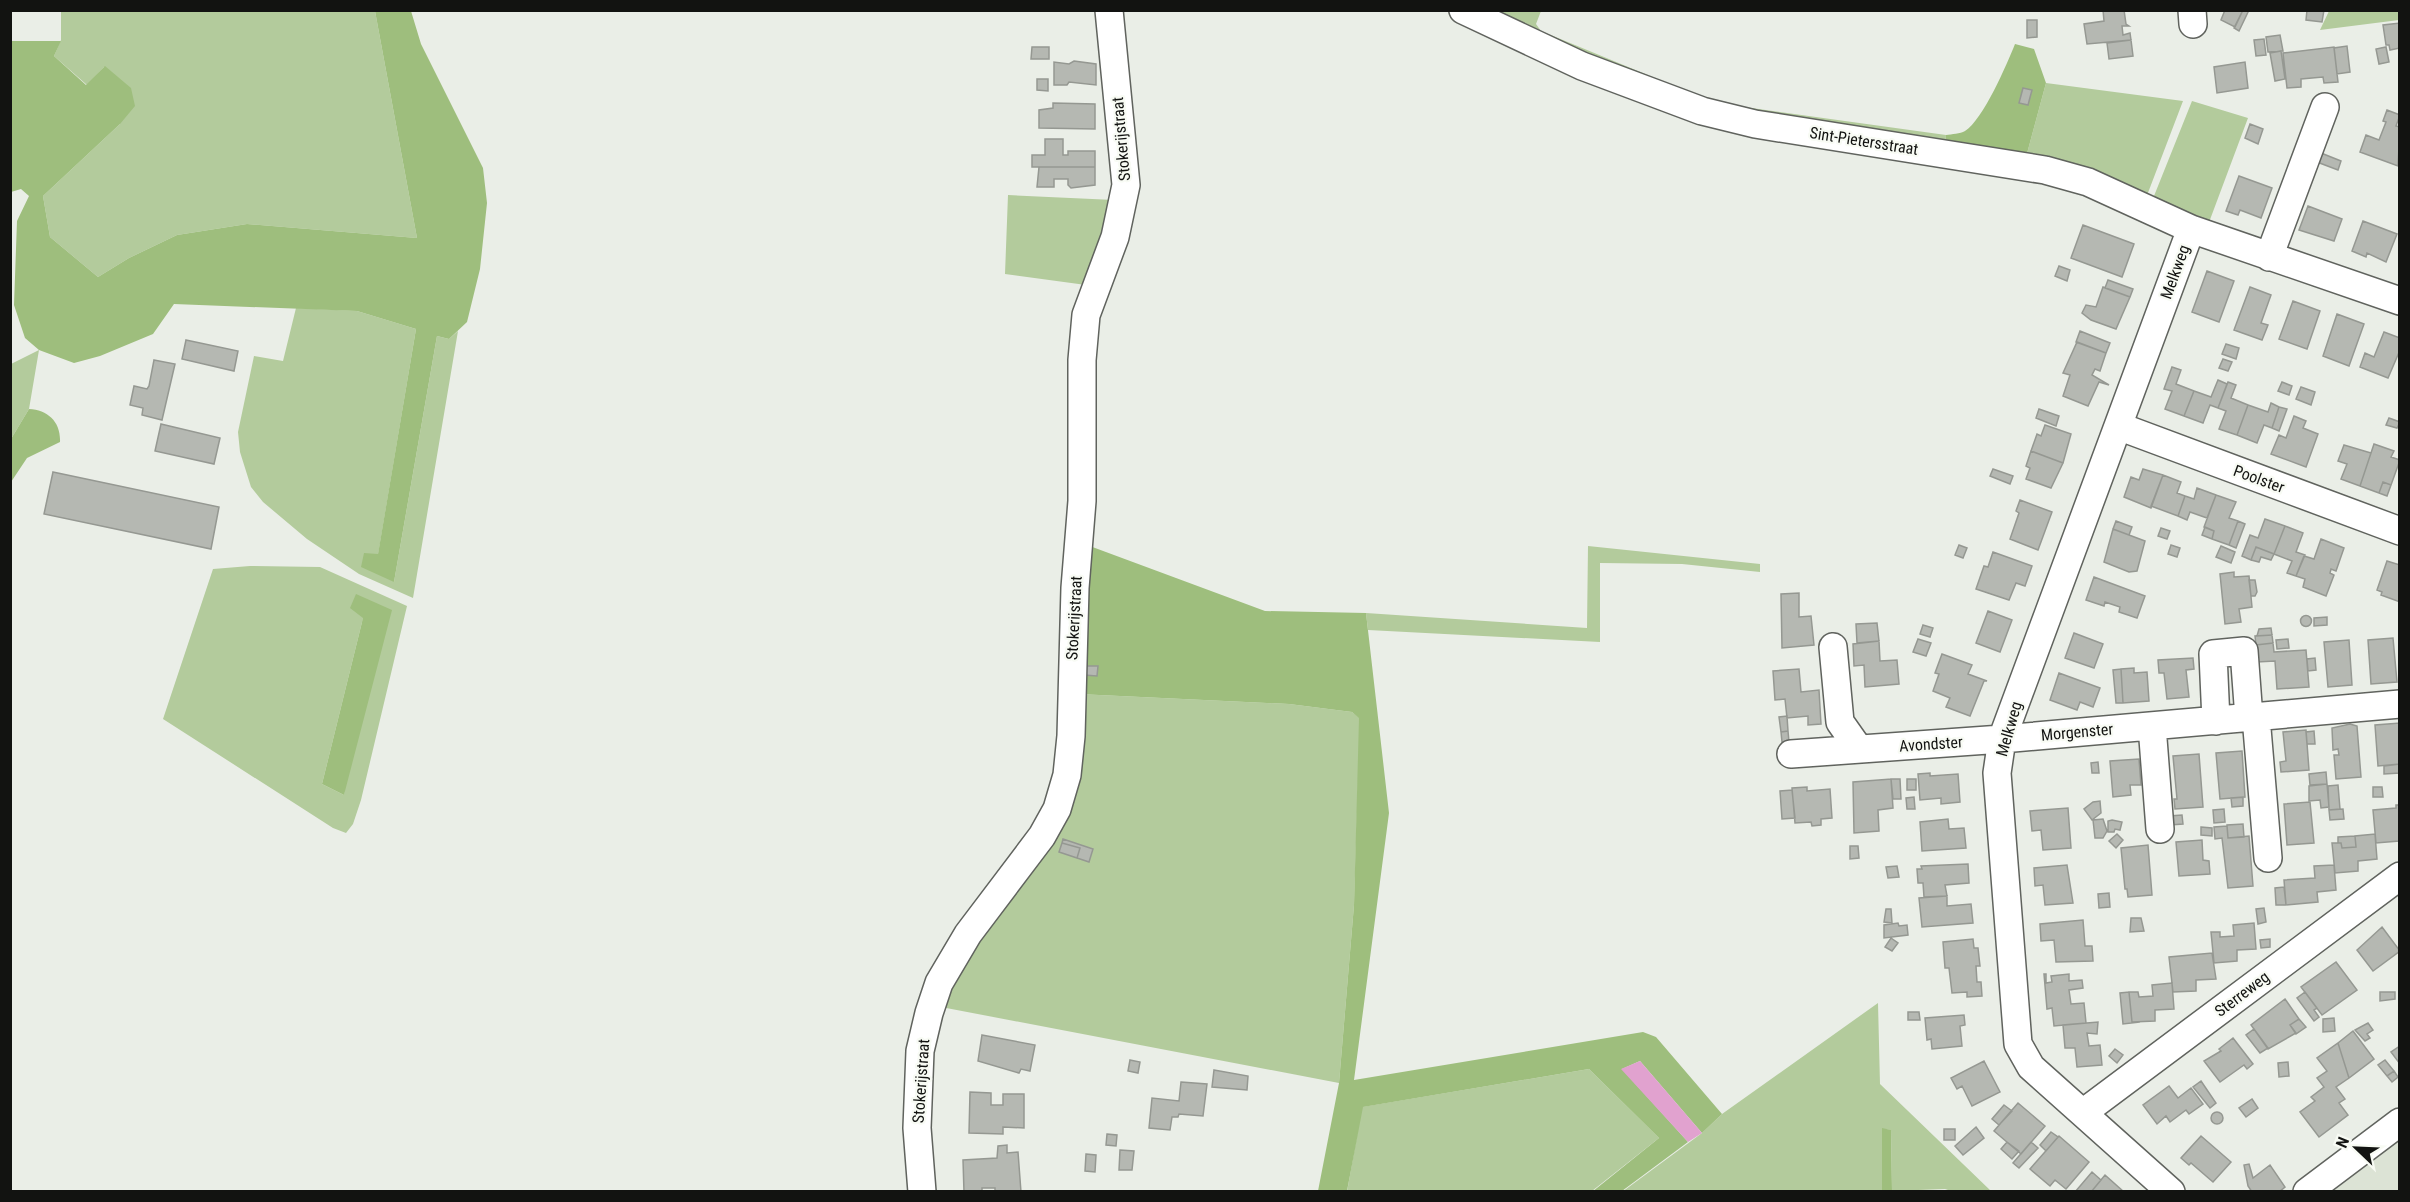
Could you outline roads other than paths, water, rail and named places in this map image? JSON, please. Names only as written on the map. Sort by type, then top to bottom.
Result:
[{"type":"street","name":"Stokerijstraat","points":[[922,1191],[917,1128],[920,1051],[928,1013],[939,983],[968,934],[1042,836],[1057,809],[1067,775],[1071,736],[1075,588],[1082,501],[1082,360],[1086,315],[1115,237],[1126,185],[1109,10]]},
{"type":"street","name":"Sint-Pietersstraat","points":[[1463,10],[1582,66],[1702,111],[1755,124],[2045,170],[2088,182],[2191,229],[2400,301]]},
{"type":"street","points":[[2269,256],[2325,107]]},
{"type":"street","name":"Melkweg","points":[[2171,1191],[2031,1067],[2018,1044],[1997,773],[2002,739],[2191,229]]},
{"type":"street","name":"Poolster","points":[[2118,426],[2400,531]]},
{"type":"street","points":[[1833,647],[1839,722],[1859,749]]},
{"type":"street","points":[[2216,721],[2213,654],[2244,651],[2268,858]]},
{"type":"street","name":"Morgenster","points":[[2002,739],[2400,704]]},
{"type":"street","points":[[2152,726],[2160,829]]},
{"type":"street","name":"Avondster","points":[[1791,754],[2002,739]]},
{"type":"street","name":"Sterreweg","points":[[2084,1112],[2400,876]]},
{"type":"street","points":[[2307,1191],[2400,1122]]}]
